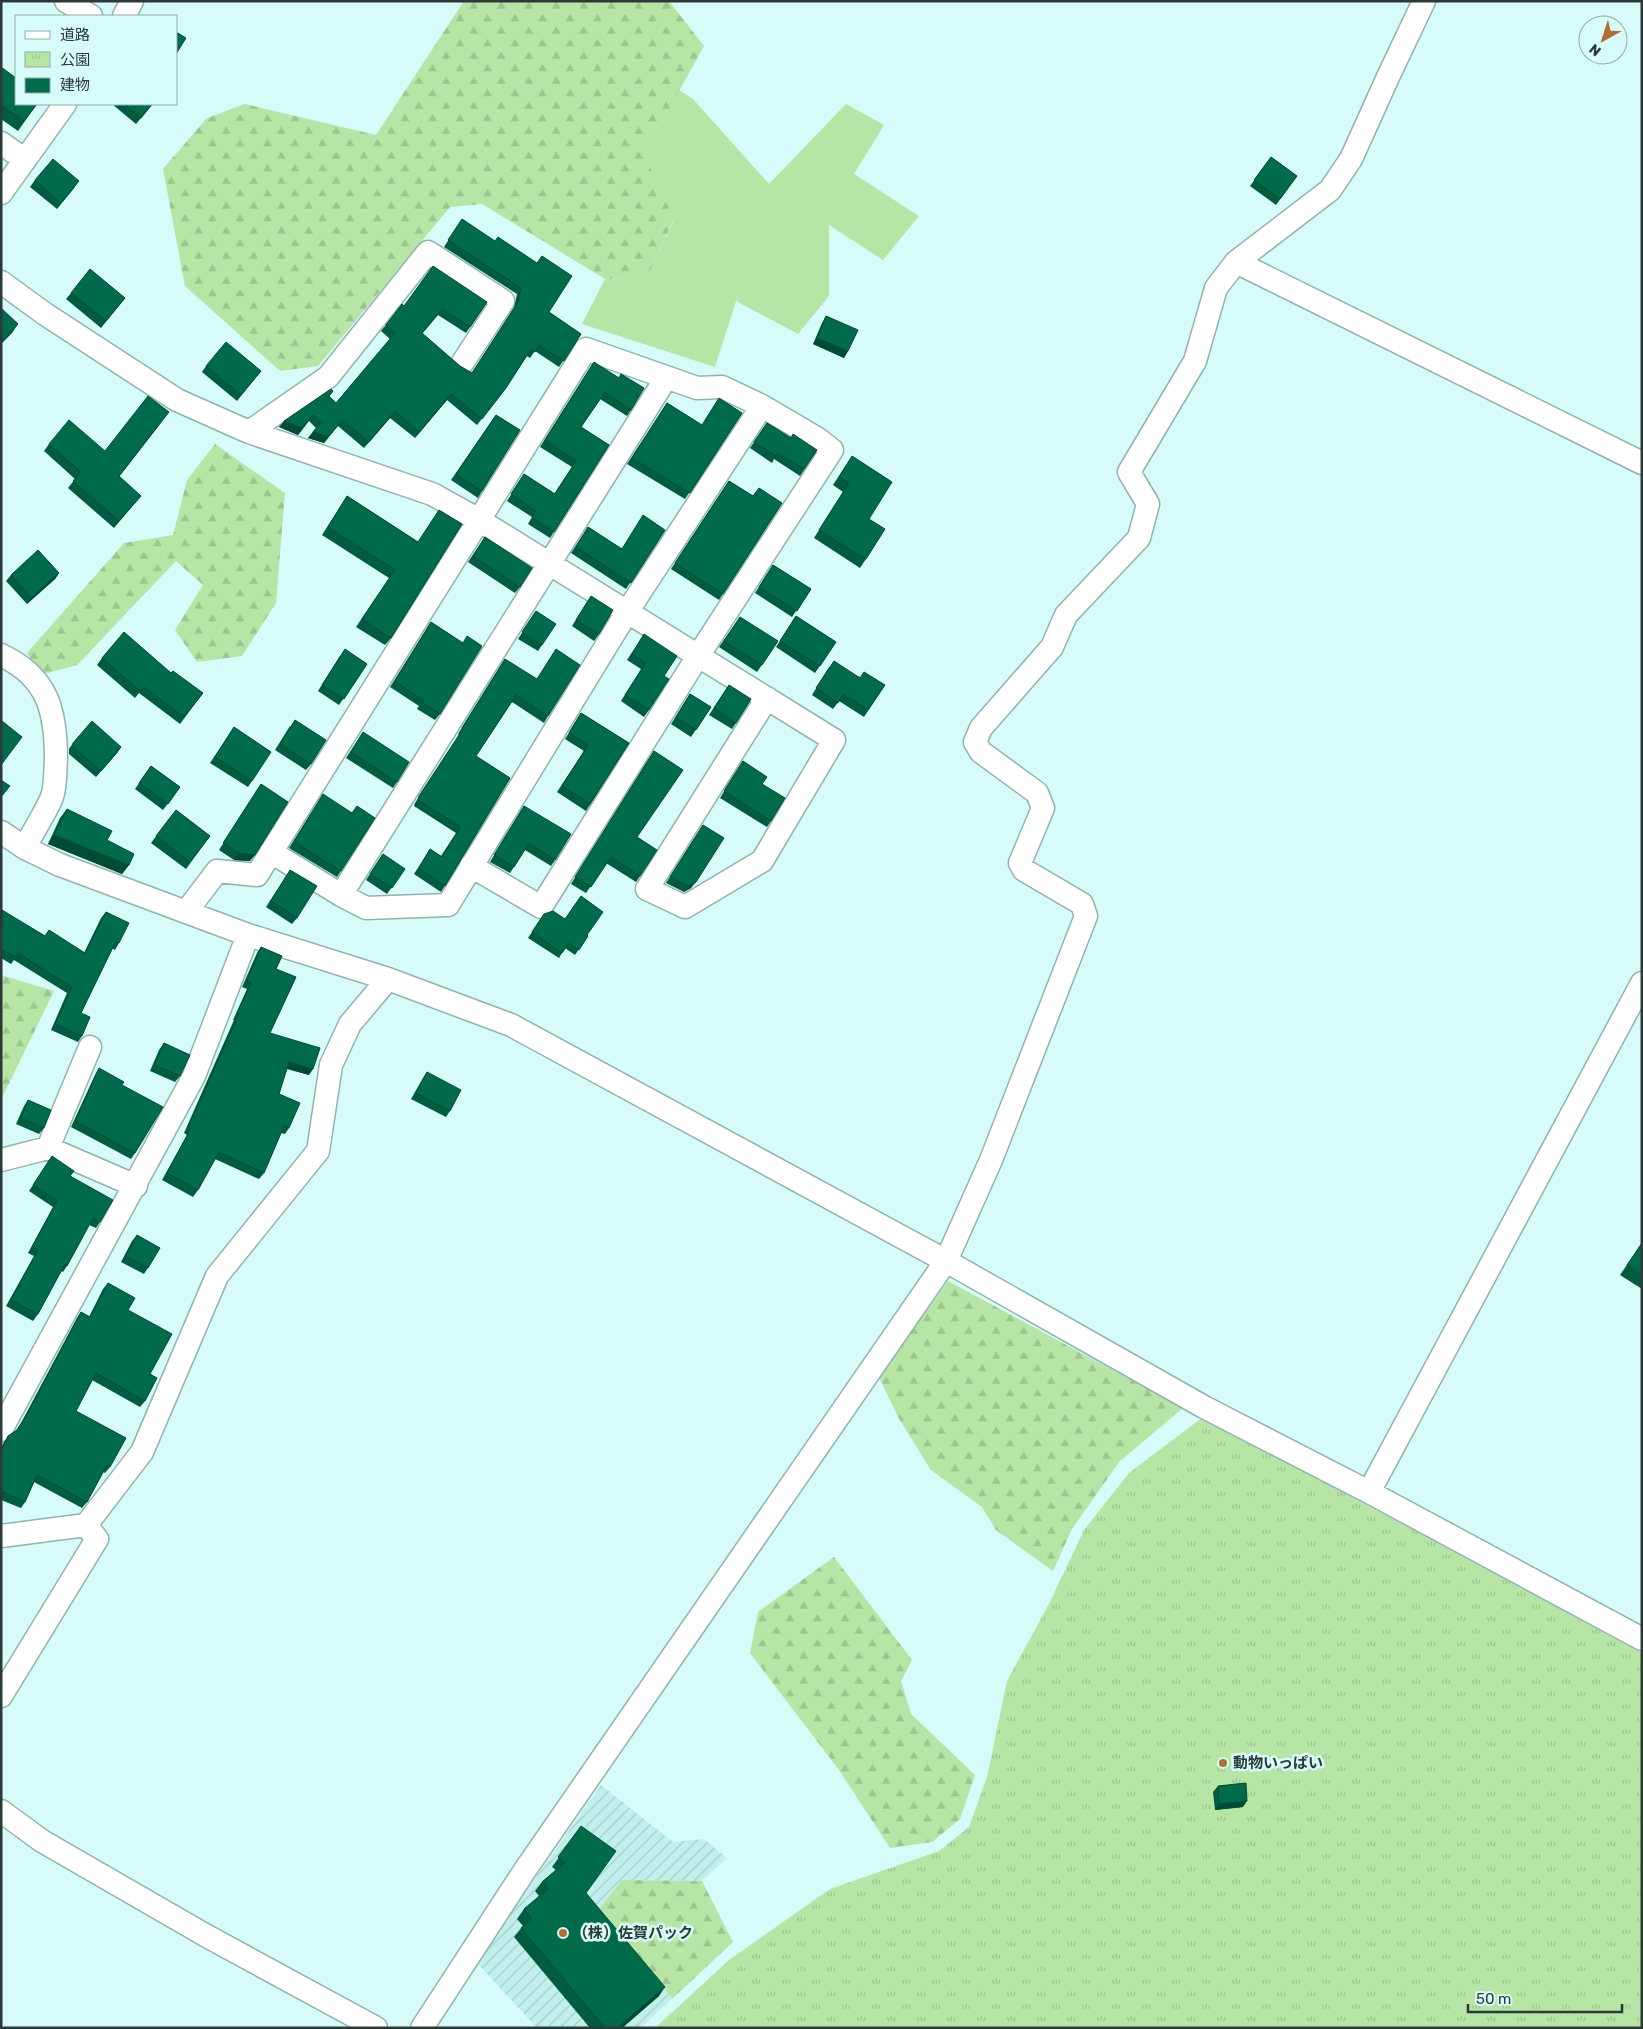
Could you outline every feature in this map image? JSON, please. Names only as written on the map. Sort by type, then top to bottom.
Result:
[{"type":"street","points":[[66,1],[89,15]]},
{"type":"street","points":[[125,15],[132,1]]},
{"type":"street","points":[[422,2028],[525,1870],[946,1261],[991,1160],[1086,916],[1082,904],[1024,870],[1020,864],[1043,808],[1037,793],[981,752],[976,742],[981,728],[1052,647],[1066,615],[1139,538],[1148,504],[1129,472],[1195,361],[1216,288],[1236,262],[1330,190],[1352,159],[1424,1]]},
{"type":"street","points":[[1,193],[64,105]]},
{"type":"street","points":[[1,143],[25,160]]},
{"type":"street","points":[[249,432],[328,377],[428,252],[504,301],[463,362]]},
{"type":"street","points":[[1236,262],[1642,463]]},
{"type":"street","points":[[1,282],[44,314],[177,400],[249,432],[432,494],[479,520],[834,740],[762,861],[685,907],[647,889],[766,698]]},
{"type":"street","points":[[186,912],[217,871],[257,875],[586,349],[697,388],[722,387],[762,406],[818,439],[832,450],[698,656],[541,907],[472,866]]},
{"type":"street","points":[[341,895],[666,378]]},
{"type":"street","points":[[271,852],[366,908],[448,905],[627,612],[762,406]]},
{"type":"street","points":[[1,655],[14,661],[30,675],[47,696],[56,732],[55,775],[52,796],[24,848]]},
{"type":"street","points":[[1,832],[24,848],[60,865],[248,935],[388,979],[510,1025],[946,1261],[1204,1407],[1369,1492],[1642,1638]]},
{"type":"street","points":[[1,1430],[136,1186],[194,1076],[248,935]]},
{"type":"street","points":[[1,1536],[86,1525],[142,1452],[217,1276],[318,1151],[331,1065],[350,1024],[388,979]]},
{"type":"street","points":[[1369,1492],[1642,983]]},
{"type":"street","points":[[48,1148],[90,1047]]},
{"type":"street","points":[[1,1160],[48,1148],[136,1186]]},
{"type":"street","points":[[1,1696],[97,1538],[86,1525]]},
{"type":"street","points":[[1,1811],[50,1846],[376,2028]]},
{"type":"shaded area","points":[[601,1785],[673,1842],[704,1839],[727,1858],[702,1881],[622,1880],[600,1908],[672,1999],[640,2028],[537,2028],[476,1962]]},
{"type":"green space","points":[[464,1],[669,1],[704,46],[644,154],[674,219],[647,277],[605,279],[482,204],[450,207],[318,366],[280,371],[185,286],[163,169],[207,118],[245,104],[376,135]]},
{"type":"green space","points":[[679,90],[693,99],[769,184],[846,104],[884,125],[854,174],[919,216],[883,260],[829,225],[829,296],[798,334],[736,301],[715,367],[582,324],[605,279],[647,277],[674,220],[644,154]]},
{"type":"green space","points":[[215,444],[285,493],[276,603],[242,656],[197,662],[175,630],[203,585],[176,561],[77,665],[40,675],[27,653],[124,543],[173,535],[187,480]]},
{"type":"green space","points":[[1,975],[54,991],[1,1100]]},
{"type":"green space","points":[[948,1281],[1183,1408],[1119,1462],[1072,1529],[1053,1571],[996,1530],[982,1507],[931,1470],[898,1417],[879,1377]]},
{"type":"green space","points":[[1203,1417],[1642,1653],[1642,2028],[655,2028],[729,1960],[830,1889],[939,1851],[969,1827],[987,1777],[1007,1681],[1050,1602],[1084,1530],[1129,1473]]},
{"type":"green space","points":[[834,1557],[912,1660],[901,1681],[911,1714],[975,1775],[960,1819],[932,1842],[890,1848],[839,1770],[750,1653],[758,1612]]},
{"type":"green space","points":[[622,1880],[702,1881],[733,1942],[672,1999],[600,1908]]},
{"type":"building","points":[[178,33],[186,38],[178,51]]},
{"type":"building","points":[[1,67],[15,77],[15,105],[36,105],[24,121],[1,105]]},
{"type":"building","points":[[125,105],[151,105],[141,118]]},
{"type":"building","points":[[1271,157],[1297,176],[1280,199],[1254,180]]},
{"type":"building","points":[[53,159],[79,181],[61,203],[35,180]]},
{"type":"building","points":[[462,219],[495,241],[498,237],[537,263],[542,256],[572,276],[549,312],[581,334],[564,361],[539,345],[535,352],[531,349],[506,388],[482,419],[451,394],[419,432],[395,411],[369,442],[342,420],[328,437],[313,432],[321,422],[313,415],[302,428],[284,421],[331,389],[333,391],[329,396],[336,403],[395,333],[386,325],[402,304],[404,306],[433,266],[487,302],[470,327],[442,309],[422,333],[460,366],[472,373],[518,302],[521,288],[448,240]]},
{"type":"building","points":[[90,269],[125,298],[106,321],[71,293]]},
{"type":"building","points":[[1,308],[18,324],[1,342]]},
{"type":"building","points":[[826,316],[858,330],[848,351],[817,338]]},
{"type":"building","points":[[226,342],[261,371],[241,395],[206,366]]},
{"type":"building","points":[[594,362],[619,378],[621,374],[644,388],[631,410],[605,392],[581,427],[609,445],[554,532],[532,517],[536,511],[511,494],[524,474],[555,494],[576,461],[545,440]]},
{"type":"building","points":[[148,396],[169,412],[119,476],[141,496],[119,521],[73,481],[81,472],[49,444],[69,420],[105,451]]},
{"type":"building","points":[[719,398],[742,413],[690,493],[632,458],[667,403],[702,425]]},
{"type":"building","points":[[496,415],[520,430],[482,491],[456,474]]},
{"type":"building","points":[[767,423],[791,438],[793,434],[817,450],[804,469],[778,453],[776,456],[754,442]]},
{"type":"building","points":[[852,456],[892,482],[869,519],[885,529],[866,559],[819,530],[849,483],[839,477]]},
{"type":"building","points":[[729,481],[753,496],[759,488],[782,503],[723,594],[675,563]]},
{"type":"building","points":[[347,496],[418,542],[439,510],[462,524],[391,638],[362,619],[395,570],[328,527]]},
{"type":"building","points":[[643,515],[665,530],[631,583],[576,547],[588,527],[622,549]]},
{"type":"building","points":[[485,537],[532,568],[520,587],[473,556]]},
{"type":"building","points":[[38,550],[59,573],[31,598],[11,575]]},
{"type":"building","points":[[773,565],[811,589],[797,611],[759,587]]},
{"type":"building","points":[[591,596],[613,610],[599,634],[576,620]]},
{"type":"building","points":[[536,611],[556,624],[542,645],[522,632]]},
{"type":"building","points":[[796,616],[836,642],[820,666],[780,641]]},
{"type":"building","points":[[740,617],[778,641],[762,665],[724,641]]},
{"type":"building","points":[[431,622],[463,643],[467,636],[482,646],[440,714],[395,681]]},
{"type":"building","points":[[124,632],[171,673],[173,671],[203,693],[184,717],[144,687],[140,691],[102,658]]},
{"type":"building","points":[[644,634],[677,656],[664,676],[669,679],[649,710],[625,695],[646,663],[632,654]]},
{"type":"building","points":[[345,649],[367,664],[344,699],[322,685]]},
{"type":"building","points":[[556,649],[580,665],[548,716],[516,695],[476,756],[510,778],[445,886],[419,868],[430,849],[442,857],[461,827],[418,800],[419,796],[463,729],[505,659],[537,679]]},
{"type":"building","points":[[834,661],[860,678],[864,672],[885,685],[868,710],[843,694],[838,703],[816,688]]},
{"type":"building","points":[[729,685],[751,699],[736,723],[714,708]]},
{"type":"building","points":[[690,694],[711,707],[696,730],[676,717]]},
{"type":"building","points":[[581,713],[629,743],[590,804],[562,786],[588,745],[569,733]]},
{"type":"building","points":[[295,720],[326,740],[311,764],[280,744]]},
{"type":"building","points":[[92,721],[121,747],[101,771],[73,747],[73,743]]},
{"type":"building","points":[[1,722],[22,737],[1,765]]},
{"type":"building","points":[[234,727],[271,752],[252,781],[215,757]]},
{"type":"building","points":[[363,732],[409,762],[397,782],[351,752]]},
{"type":"building","points":[[654,751],[683,770],[637,837],[657,850],[640,876],[611,857],[591,887],[575,877]]},
{"type":"building","points":[[743,761],[767,777],[762,784],[785,798],[771,821],[724,791]]},
{"type":"building","points":[[151,766],[180,787],[168,804],[139,783]]},
{"type":"building","points":[[1,780],[10,786],[1,797]]},
{"type":"building","points":[[261,784],[288,802],[255,855],[239,853],[223,843]]},
{"type":"building","points":[[323,794],[352,813],[357,806],[375,818],[341,871],[294,842]]},
{"type":"building","points":[[524,806],[571,834],[555,860],[529,843],[514,867],[494,855]]},
{"type":"building","points":[[67,809],[112,831],[107,840],[134,854],[129,865],[54,835]]},
{"type":"building","points":[[176,810],[210,836],[190,862],[156,836]]},
{"type":"building","points":[[703,825],[724,838],[696,882],[689,886],[670,877]]},
{"type":"building","points":[[383,854],[405,869],[392,888],[370,874]]},
{"type":"building","points":[[290,870],[317,886],[297,918],[271,901]]},
{"type":"building","points":[[581,896],[603,912],[579,950],[569,943],[562,953],[532,932],[544,914],[553,911],[565,919]]},
{"type":"building","points":[[2,910],[45,936],[49,930],[85,953],[106,912],[129,923],[119,943],[116,941],[81,1013],[90,1017],[82,1036],[55,1024],[72,987],[18,953],[16,957],[1,949]]},
{"type":"building","points":[[261,947],[282,956],[276,969],[296,977],[270,1033],[320,1048],[313,1069],[289,1062],[279,1094],[300,1103],[289,1128],[284,1126],[264,1173],[219,1152],[198,1190],[167,1173],[191,1128],[188,1127],[239,1014],[237,1013],[251,983],[247,981]]},
{"type":"building","points":[[164,1043],[190,1055],[180,1076],[154,1065]]},
{"type":"building","points":[[99,1068],[124,1082],[122,1085],[163,1107],[135,1153],[75,1121]]},
{"type":"building","points":[[427,1072],[461,1090],[450,1111],[416,1093]]},
{"type":"building","points":[[28,1100],[51,1110],[44,1128],[21,1118]]},
{"type":"building","points":[[52,1156],[74,1171],[70,1176],[113,1200],[100,1222],[93,1218],[38,1314],[11,1300],[38,1250],[32,1247],[57,1201],[33,1185]]},
{"type":"building","points":[[137,1235],[160,1248],[148,1268],[126,1256]]},
{"type":"building","points":[[1642,1243],[1642,1275],[1627,1265]]},
{"type":"building","points":[[108,1283],[135,1298],[128,1310],[172,1334],[150,1374],[157,1378],[145,1401],[96,1373],[76,1411],[126,1438],[110,1467],[107,1465],[87,1502],[37,1475],[25,1502],[1,1491],[1,1452],[8,1436],[17,1430],[26,1416],[81,1312],[90,1317]]},
{"type":"building","points":[[1246,1783],[1247,1801],[1219,1804],[1218,1786]]},
{"type":"building","name":"（株）佐賀パック","points":[[581,1826],[616,1851],[586,1893],[665,1987],[617,2028],[605,2028],[521,1928],[532,1919],[524,1909],[548,1889],[542,1882],[565,1863],[558,1857]]},
{"type":"place","name":"動物いっぱい","points":[[1223,1763]]},
{"type":"place","name":"（株）佐賀パック","points":[[563,1933]]}]
